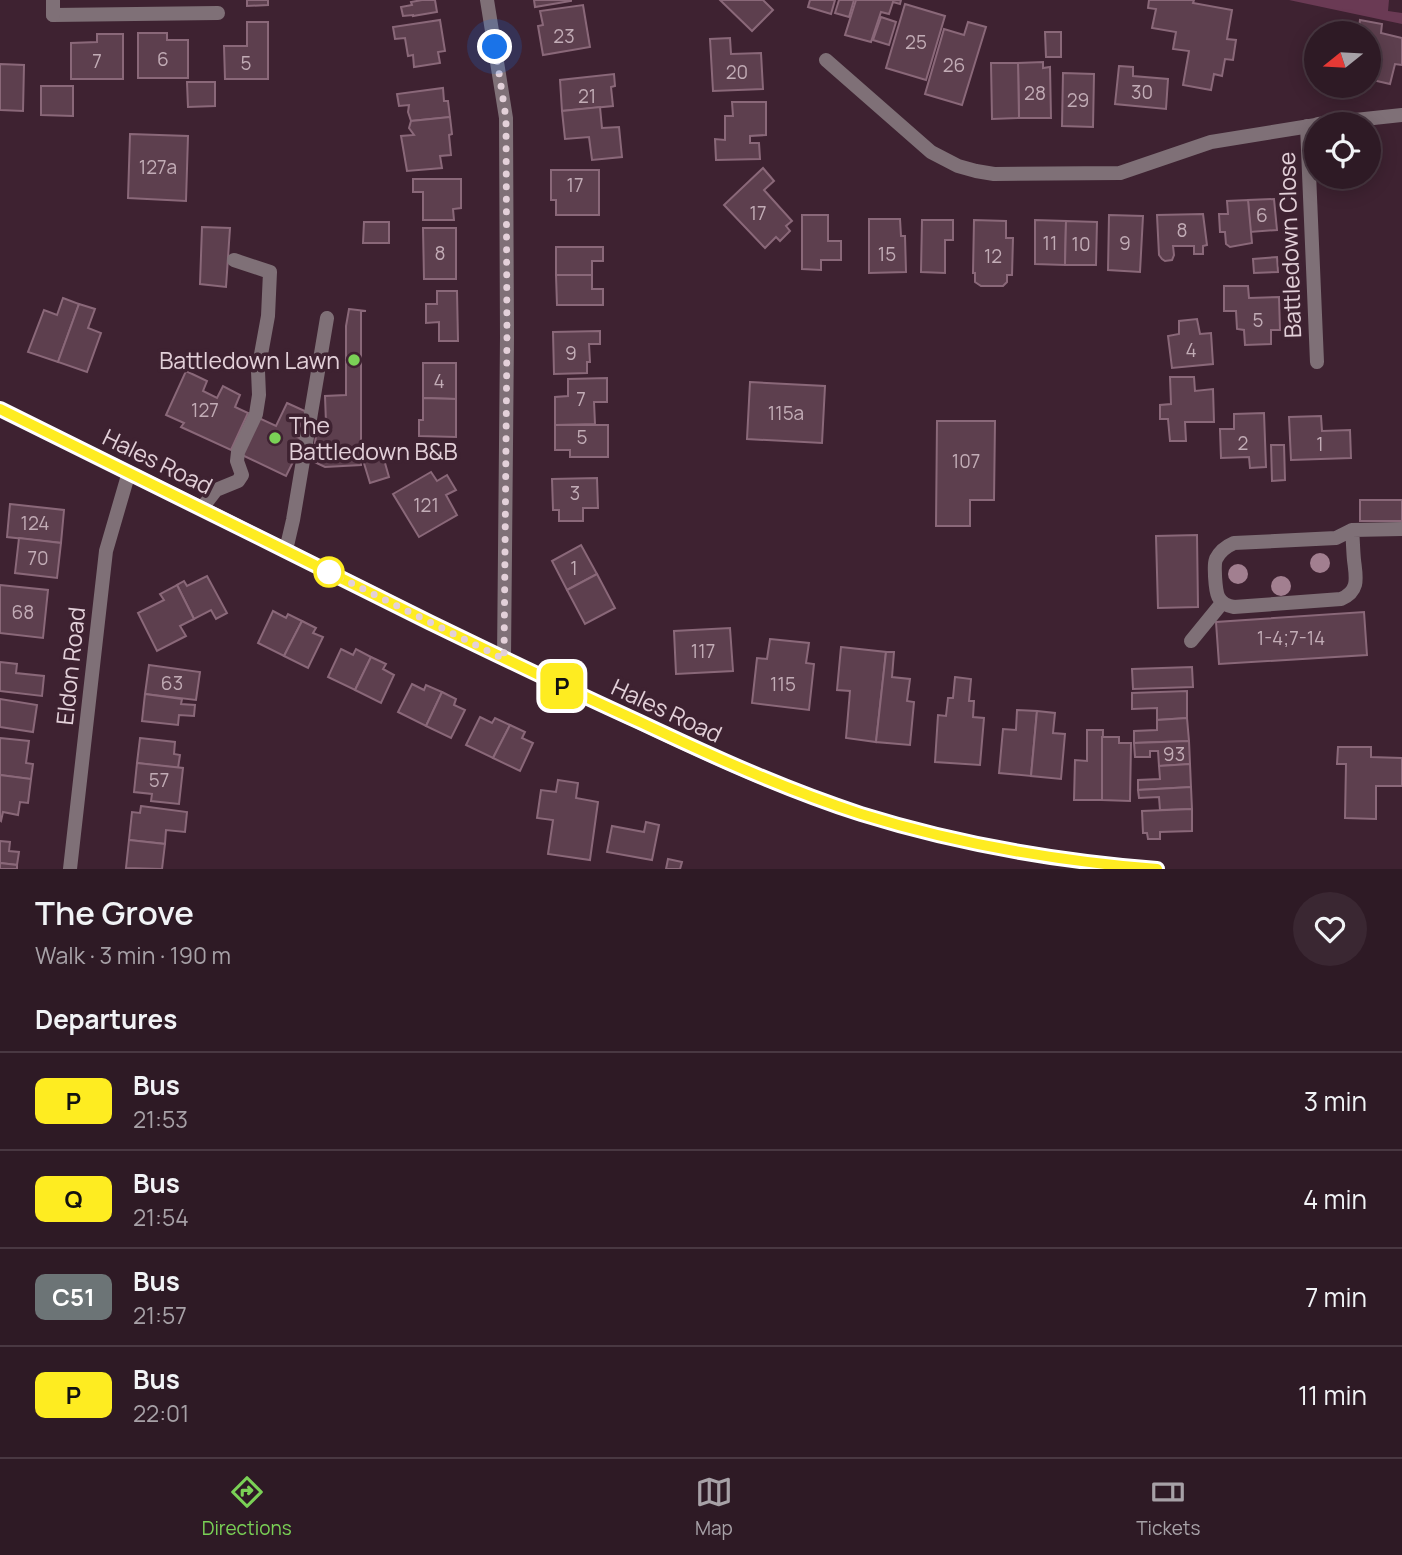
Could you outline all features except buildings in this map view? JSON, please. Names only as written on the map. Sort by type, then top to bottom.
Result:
[{"type":"main road","name":"Hales Road","points":[[0,409],[504,659],[761,778],[861,814],[980,845],[1097,864],[1158,869]]},
{"type":"street","points":[[487,0],[506,118],[504,659]]},
{"type":"street","points":[[53,7],[218,13]]},
{"type":"street","name":"Battledown Close","points":[[826,60],[931,152],[958,166],[994,174],[1120,173],[1211,142],[1304,127]]},
{"type":"street","name":"Battledown Close","points":[[1381,117],[1402,115]]},
{"type":"street","name":"Battledown Close","points":[[1315,189],[1317,362]]},
{"type":"street","points":[[202,508],[216,490],[238,481],[242,475],[237,461],[238,452],[256,414],[259,395],[258,371],[268,316],[270,272],[234,260]]},
{"type":"street","points":[[286,550],[327,318]]},
{"type":"street","name":"Eldon Road","points":[[70,869],[106,551],[129,472]]},
{"type":"street","points":[[1352,530],[1357,580],[1348,597],[1234,607],[1222,603],[1218,598],[1215,562],[1227,546],[1234,543],[1336,538],[1352,530],[1402,530]]},
{"type":"street","points":[[1191,641],[1222,603]]},
{"type":"shaded area","points":[[1289,0],[1389,0],[1388,11],[1402,13],[1402,24]]},
{"type":"bus line","name":"P","points":[[0,409],[504,659],[761,778],[861,814],[980,845],[1097,864],[1157,869]]},
{"type":"place","name":"Battledown Lawn","points":[[354,360]]},
{"type":"place","name":"The Battledown B&B","points":[[275,438]]},
{"type":"route","points":[[329,572],[504,659],[506,118],[495,47]]}]
